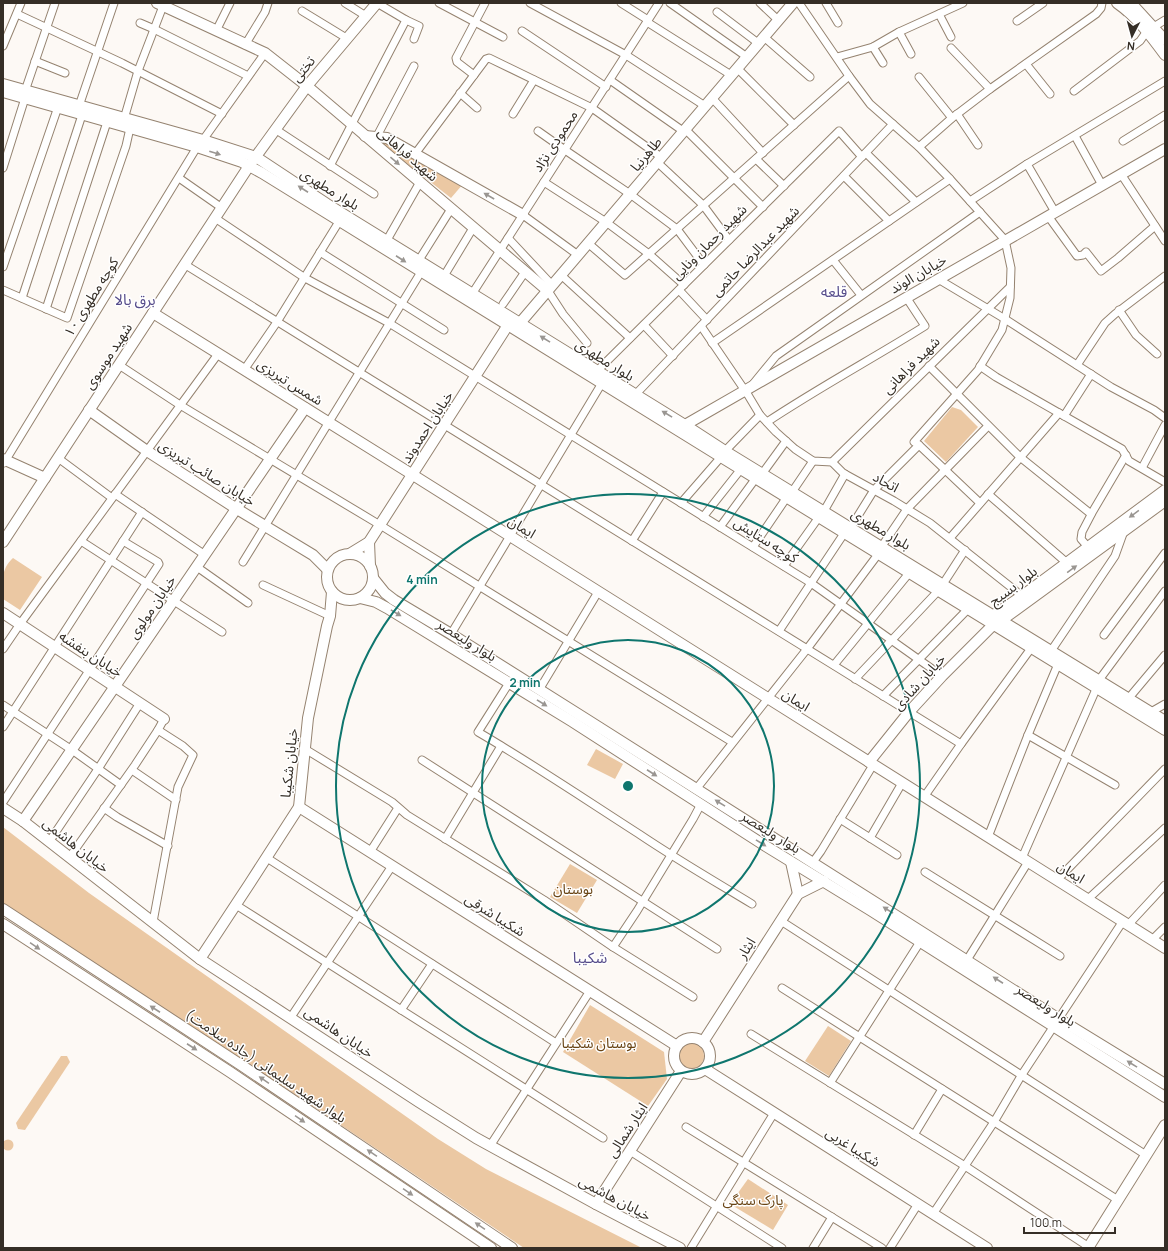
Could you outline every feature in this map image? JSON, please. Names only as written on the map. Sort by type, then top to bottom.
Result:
[{"type":"main road","name":"تختی","points":[[249,166],[307,86],[377,3]]},
{"type":"main road","name":"طاهرنیا","points":[[520,323],[589,244],[606,222],[793,3]]},
{"type":"main road","points":[[1117,3],[1165,40]]},
{"type":"main road","points":[[160,4],[265,53],[307,86],[365,136]]},
{"type":"main road","points":[[1134,4],[1165,55]]},
{"type":"main road","name":"بلوار مطهری","points":[[3,84],[58,108],[81,110],[107,122],[127,124]]},
{"type":"main road","name":"بلوار مطهری","points":[[3,92],[25,94],[200,144],[256,157],[327,204],[685,425],[741,469],[759,476]]},
{"type":"main road","name":"شهید فراهانی","points":[[365,136],[387,138],[523,215]]},
{"type":"main road","name":"شهید فراهانی","points":[[365,136],[525,272],[550,288]]},
{"type":"main road","name":"بلوار مطهری","points":[[200,144],[242,162],[340,220],[421,272],[602,383],[723,454],[941,587],[1051,651],[1165,730]]},
{"type":"main road","name":"خیابان الوند","points":[[685,425],[1165,149]]},
{"type":"main road","name":"شهید موسوی","points":[[3,542],[249,166]]},
{"type":"main road","name":"شمس تبریزی","points":[[153,313],[413,475]]},
{"type":"main road","points":[[508,325],[520,323]]},
{"type":"main road","name":"خیابان احمدوند","points":[[369,542],[508,325]]},
{"type":"main road","name":"خیابان مولوی","points":[[23,821],[305,408]]},
{"type":"main road","name":"خیابان صائب تبریزی","points":[[89,410],[147,451],[237,509],[313,555],[327,569]]},
{"type":"main road","points":[[4,461],[45,478]]},
{"type":"main road","name":"ایمان","points":[[413,475],[1165,948]]},
{"type":"main road","name":"بلوار بسیج","points":[[997,620],[1022,596],[1165,490]]},
{"type":"main road","name":"بلوار بسیج","points":[[997,620],[1165,501]]},
{"type":"main road","points":[[313,555],[339,556],[351,554],[369,542]]},
{"type":"main road","points":[[339,556],[327,569],[327,582],[332,592],[342,599],[348,600],[360,598],[369,590],[373,578],[370,566],[369,542]]},
{"type":"main road","name":"بلوار مطهری","points":[[880,550],[910,572],[941,587],[969,608],[997,620],[1032,647],[1058,664],[1128,699],[1165,721]]},
{"type":"main road","points":[[351,554],[362,557],[370,566]]},
{"type":"main road","name":"بلوار ولیعصر","points":[[373,578],[385,593],[394,600],[697,788],[967,960],[1056,1023],[1165,1096]]},
{"type":"main road","points":[[330,616],[332,592]]},
{"type":"main road","name":"بلوار ولیعصر","points":[[360,598],[376,602],[387,608],[509,683],[920,942],[1056,1023],[1165,1084]]},
{"type":"main road","points":[[330,616],[342,599]]},
{"type":"main road","name":"خیابان بنفشه","points":[[3,613],[164,719]]},
{"type":"main road","name":"خیابان شکیبا","points":[[200,958],[267,858],[299,807],[308,718],[330,616]]},
{"type":"main road","name":"خیابان شادی","points":[[871,763],[909,712],[997,620]]},
{"type":"main road","points":[[697,788],[700,804]]},
{"type":"main road","name":"شکیبا شرقی","points":[[299,807],[677,1046]]},
{"type":"main road","name":"خیابان هاشمی","points":[[3,808],[23,821],[200,958],[419,1102],[490,1146],[680,1248]]},
{"type":"main road","points":[[791,862],[798,894],[824,881]]},
{"type":"main road","name":"ایثار","points":[[703,1042],[798,894]]},
{"type":"main road","name":"بلوار شهید سلیمانی (جاده سلامت)","points":[[3,909],[241,1065],[512,1248]]},
{"type":"main road","name":"بلوار شهید سلیمانی (جاده سلامت)","points":[[3,924],[224,1068],[491,1248]]},
{"type":"main road","points":[[692,1038],[703,1042],[709,1050],[710,1055],[710,1060],[705,1069],[696,1074],[686,1074],[681,1071],[674,1062],[673,1057],[677,1046],[686,1039],[692,1038]]},
{"type":"main road","name":"شکیبا غربی","points":[[705,1069],[987,1248]]},
{"type":"main road","name":"ایثار شمالی","points":[[596,1204],[681,1071]]},
{"type":"main road","points":[[1088,1248],[1165,1125]]},
{"type":"street","points":[[3,46],[21,3]]},
{"type":"street","points":[[3,168],[35,61],[55,3]]},
{"type":"street","points":[[22,298],[81,110],[97,51],[114,3]]},
{"type":"street","points":[[216,31],[230,3]]},
{"type":"street","points":[[246,44],[265,12],[268,3]]},
{"type":"street","points":[[346,3],[366,16]]},
{"type":"street","points":[[377,3],[406,20],[420,26],[414,39]]},
{"type":"street","points":[[439,3],[503,37]]},
{"type":"street","points":[[474,75],[457,62],[456,58],[485,3]]},
{"type":"street","points":[[530,3],[626,56],[705,106]]},
{"type":"street","points":[[621,3],[648,21],[734,72],[794,125]]},
{"type":"street","name":"محمودی نژاد","points":[[472,294],[659,3]]},
{"type":"street","points":[[670,3],[747,57]]},
{"type":"street","points":[[760,3],[778,20]]},
{"type":"street","points":[[778,631],[874,490],[916,444],[980,366],[1002,330],[1010,298],[1011,268],[1005,240],[950,179],[919,148],[870,104],[799,3]]},
{"type":"street","points":[[826,3],[838,23]]},
{"type":"street","points":[[837,57],[873,47],[899,32],[962,3]]},
{"type":"street","points":[[1017,21],[1043,3]]},
{"type":"street","points":[[919,148],[954,116],[1096,14],[1101,8],[1102,3]]},
{"type":"street","points":[[3,290],[67,318],[126,146],[127,124],[138,71],[154,29],[160,4]]},
{"type":"street","points":[[302,11],[348,39]]},
{"type":"street","points":[[717,12],[761,40],[810,77]]},
{"type":"street","points":[[17,14],[97,51],[222,114]]},
{"type":"street","points":[[939,14],[951,37]]},
{"type":"street","points":[[330,166],[406,20]]},
{"type":"street","points":[[1074,91],[1140,41],[1150,29],[1165,20]]},
{"type":"street","points":[[140,23],[248,76]]},
{"type":"street","points":[[522,31],[684,130],[763,207]]},
{"type":"street","points":[[899,32],[911,54]]},
{"type":"street","points":[[873,47],[883,63]]},
{"type":"street","points":[[952,48],[990,89]]},
{"type":"street","name":"کوچه مطهری ۱۰","points":[[4,461],[200,144],[265,53]]},
{"type":"street","points":[[415,154],[486,59],[489,58],[592,108],[659,160],[703,206],[729,240]]},
{"type":"street","points":[[35,61],[65,72]]},
{"type":"street","points":[[1026,64],[1050,94]]},
{"type":"street","points":[[377,136],[414,66]]},
{"type":"street","points":[[589,244],[625,275],[849,76]]},
{"type":"street","points":[[918,77],[978,145]]},
{"type":"street","points":[[512,114],[534,80]]},
{"type":"street","points":[[970,201],[1027,164],[1165,81]]},
{"type":"street","points":[[460,94],[477,108]]},
{"type":"street","points":[[712,98],[763,153]]},
{"type":"street","points":[[3,267],[58,108]]},
{"type":"street","points":[[1123,141],[1165,115]]},
{"type":"street","points":[[46,309],[107,122]]},
{"type":"street","name":"شهید عبدالرضا حاتمی","points":[[635,395],[893,124]]},
{"type":"street","points":[[275,129],[374,194]]},
{"type":"street","points":[[538,131],[630,194],[677,229],[704,265]]},
{"type":"street","name":"شهید رحمان ونایی","points":[[597,371],[839,131],[864,155]]},
{"type":"street","points":[[1074,136],[1102,185]]},
{"type":"street","points":[[864,155],[916,202]]},
{"type":"street","points":[[756,159],[784,186]]},
{"type":"street","points":[[1027,164],[1052,214],[1077,256],[1083,255],[1086,252],[1101,271],[1155,226]]},
{"type":"street","points":[[1122,174],[1165,241]]},
{"type":"street","points":[[844,176],[889,221]]},
{"type":"street","points":[[179,178],[222,208]]},
{"type":"street","points":[[712,343],[950,179]]},
{"type":"street","points":[[387,240],[420,182]]},
{"type":"street","points":[[544,182],[606,222],[649,254],[681,288],[706,320]]},
{"type":"street","points":[[419,260],[451,209]]},
{"type":"street","points":[[747,389],[776,356],[980,212]]},
{"type":"street","points":[[523,215],[578,255]]},
{"type":"street","name":"کوچه ستایش","points":[[215,218],[304,278],[389,323],[811,583],[942,676]]},
{"type":"street","points":[[244,370],[277,322],[340,220]]},
{"type":"street","points":[[444,276],[474,228]]},
{"type":"street","points":[[508,238],[550,288],[563,314],[587,343]]},
{"type":"street","points":[[320,252],[444,330]]},
{"type":"street","points":[[833,260],[862,295]]},
{"type":"street","points":[[184,264],[961,744]]},
{"type":"street","points":[[243,562],[421,272]]},
{"type":"street","points":[[503,304],[525,272]]},
{"type":"street","points":[[561,275],[630,338]]},
{"type":"street","points":[[1077,365],[1105,322],[1165,276]]},
{"type":"street","points":[[938,279],[1111,387],[1164,416]]},
{"type":"street","name":"شهید فراهانی","points":[[832,462],[1010,287]]},
{"type":"street","points":[[767,422],[800,400],[925,326],[906,297]]},
{"type":"street","points":[[1119,310],[1136,335],[1157,354]]},
{"type":"street","points":[[644,325],[673,356]]},
{"type":"street","points":[[701,326],[747,389],[748,395],[760,415],[795,449],[813,461],[832,462]]},
{"type":"street","points":[[3,649],[113,496],[218,354]]},
{"type":"street","points":[[119,365],[180,405],[380,525],[732,742]]},
{"type":"street","points":[[929,366],[1020,457],[1091,514]]},
{"type":"street","points":[[980,366],[996,378],[1122,448],[1129,461],[1165,482]]},
{"type":"street","points":[[950,538],[1020,457],[1062,414],[1091,374]]},
{"type":"street","points":[[451,634],[602,383]]},
{"type":"street","points":[[682,503],[723,454],[760,415]]},
{"type":"street","points":[[1142,468],[1165,425]]},
{"type":"street","points":[[697,788],[807,649],[880,550],[907,509],[988,426]]},
{"type":"street","points":[[720,527],[786,441]]},
{"type":"street","points":[[916,444],[946,470],[980,503]]},
{"type":"street","points":[[1088,547],[1081,539],[1082,532],[1091,514],[1126,456]]},
{"type":"street","points":[[58,458],[113,496],[142,512],[205,555]]},
{"type":"street","points":[[753,547],[813,461]]},
{"type":"street","name":"اتحاد","points":[[832,462],[845,474],[930,523],[1022,596]]},
{"type":"street","points":[[703,516],[741,469]]},
{"type":"street","points":[[784,566],[822,514],[845,474]]},
{"type":"street","points":[[632,541],[663,492]]},
{"type":"street","points":[[988,494],[1067,563]]},
{"type":"street","points":[[3,727],[142,512]]},
{"type":"street","points":[[1051,651],[1115,556],[1124,531]]},
{"type":"street","points":[[81,541],[222,632]]},
{"type":"street","points":[[3,802],[159,564],[123,541]]},
{"type":"street","points":[[855,679],[941,587],[965,550]]},
{"type":"street","points":[[1104,635],[1165,553]]},
{"type":"street","points":[[197,567],[248,603]]},
{"type":"street","points":[[834,665],[910,572]]},
{"type":"street","points":[[263,585],[330,616]]},
{"type":"street","points":[[967,960],[994,916],[1025,860],[1065,757],[1098,684],[1165,591]]},
{"type":"street","points":[[539,690],[598,592]]},
{"type":"street","points":[[883,696],[969,608]]},
{"type":"street","points":[[924,797],[1032,647]]},
{"type":"street","points":[[1128,699],[1165,655]]},
{"type":"street","points":[[988,837],[1058,664]]},
{"type":"street","points":[[509,683],[478,732],[671,855],[752,904]]},
{"type":"street","points":[[49,842],[98,770],[140,703]]},
{"type":"street","points":[[1151,712],[1165,704]]},
{"type":"street","points":[[3,705],[72,750],[121,785]]},
{"type":"street","points":[[69,858],[132,770],[164,719]]},
{"type":"street","points":[[153,922],[178,787],[193,755],[183,746],[158,730]]},
{"type":"street","points":[[1028,735],[1115,785]]},
{"type":"street","points":[[444,839],[474,793],[501,746]]},
{"type":"street","points":[[305,748],[392,802],[407,815],[444,839],[543,900],[613,947],[693,997]]},
{"type":"street","points":[[422,760],[717,949]]},
{"type":"street","points":[[813,862],[840,819],[871,763]]},
{"type":"street","points":[[1057,880],[1165,769]]},
{"type":"street","points":[[132,770],[176,800]]},
{"type":"street","points":[[870,838],[902,783]]},
{"type":"street","points":[[613,947],[671,855],[700,804]]},
{"type":"street","points":[[104,808],[122,821],[168,846]]},
{"type":"street","points":[[370,852],[398,808]]},
{"type":"street","points":[[840,819],[897,855]]},
{"type":"street","points":[[1088,899],[1165,828]]},
{"type":"street","points":[[267,858],[556,1043]]},
{"type":"street","points":[[291,1017],[392,866]]},
{"type":"street","points":[[925,872],[1060,956]]},
{"type":"street","points":[[933,1214],[994,1122],[1021,1076],[1056,1023],[1126,923],[1165,885]]},
{"type":"street","points":[[236,905],[603,1138]]},
{"type":"street","points":[[781,920],[1146,1156]]},
{"type":"street","points":[[1152,940],[1165,927]]},
{"type":"street","points":[[830,1083],[920,942]]},
{"type":"street","points":[[401,1010],[432,964]]},
{"type":"street","points":[[782,988],[1118,1200]]},
{"type":"street","points":[[490,1146],[590,991]]},
{"type":"street","points":[[751,1034],[965,1166],[1088,1248]]},
{"type":"street","points":[[914,1135],[942,1089]]},
{"type":"street","points":[[691,1248],[774,1113]]},
{"type":"street","points":[[686,1127],[882,1248]]},
{"type":"street","points":[[630,1151],[782,1248]]},
{"type":"street","points":[[890,1248],[918,1204]]},
{"type":"street","points":[[813,1248],[832,1217]]},
{"type":"green space","points":[[385,140],[463,184],[451,198],[382,144]]},
{"type":"green space","points":[[952,407],[961,410],[978,427],[946,462],[924,441]]},
{"type":"green space","points":[[13,558],[42,577],[20,610],[3,599],[4,572]]},
{"type":"green space","points":[[596,749],[623,764],[615,779],[587,765]]},
{"type":"green space","points":[[3,827],[89,893],[438,1139],[486,1169],[642,1248],[524,1248],[305,1101],[3,903]]},
{"type":"green space","name":"بوستان","points":[[570,864],[597,880],[577,913],[550,897]]},
{"type":"green space","name":"بوستان شکیبا","points":[[590,1005],[664,1052],[667,1079],[648,1106],[563,1052]]},
{"type":"green space","points":[[828,1026],[851,1041],[829,1076],[805,1061]]},
{"type":"green space","points":[[691,1043],[700,1047],[704,1056],[700,1065],[691,1069],[682,1065],[678,1056],[682,1047]]},
{"type":"green space","points":[[61,1056],[67,1056],[70,1062],[25,1130],[18,1129],[16,1123]]},
{"type":"green space","points":[[8,1139],[12,1141],[14,1145],[12,1149],[8,1151],[4,1149],[2,1145],[4,1141]]},
{"type":"green space","name":"پارک سنگی","points":[[748,1179],[788,1205],[773,1230],[730,1204]]},
{"type":"district","name":"قلعه","points":[[834,292]]},
{"type":"district","name":"برق بالا","points":[[135,300]]},
{"type":"district","name":"شکیبا","points":[[590,958]]}]
